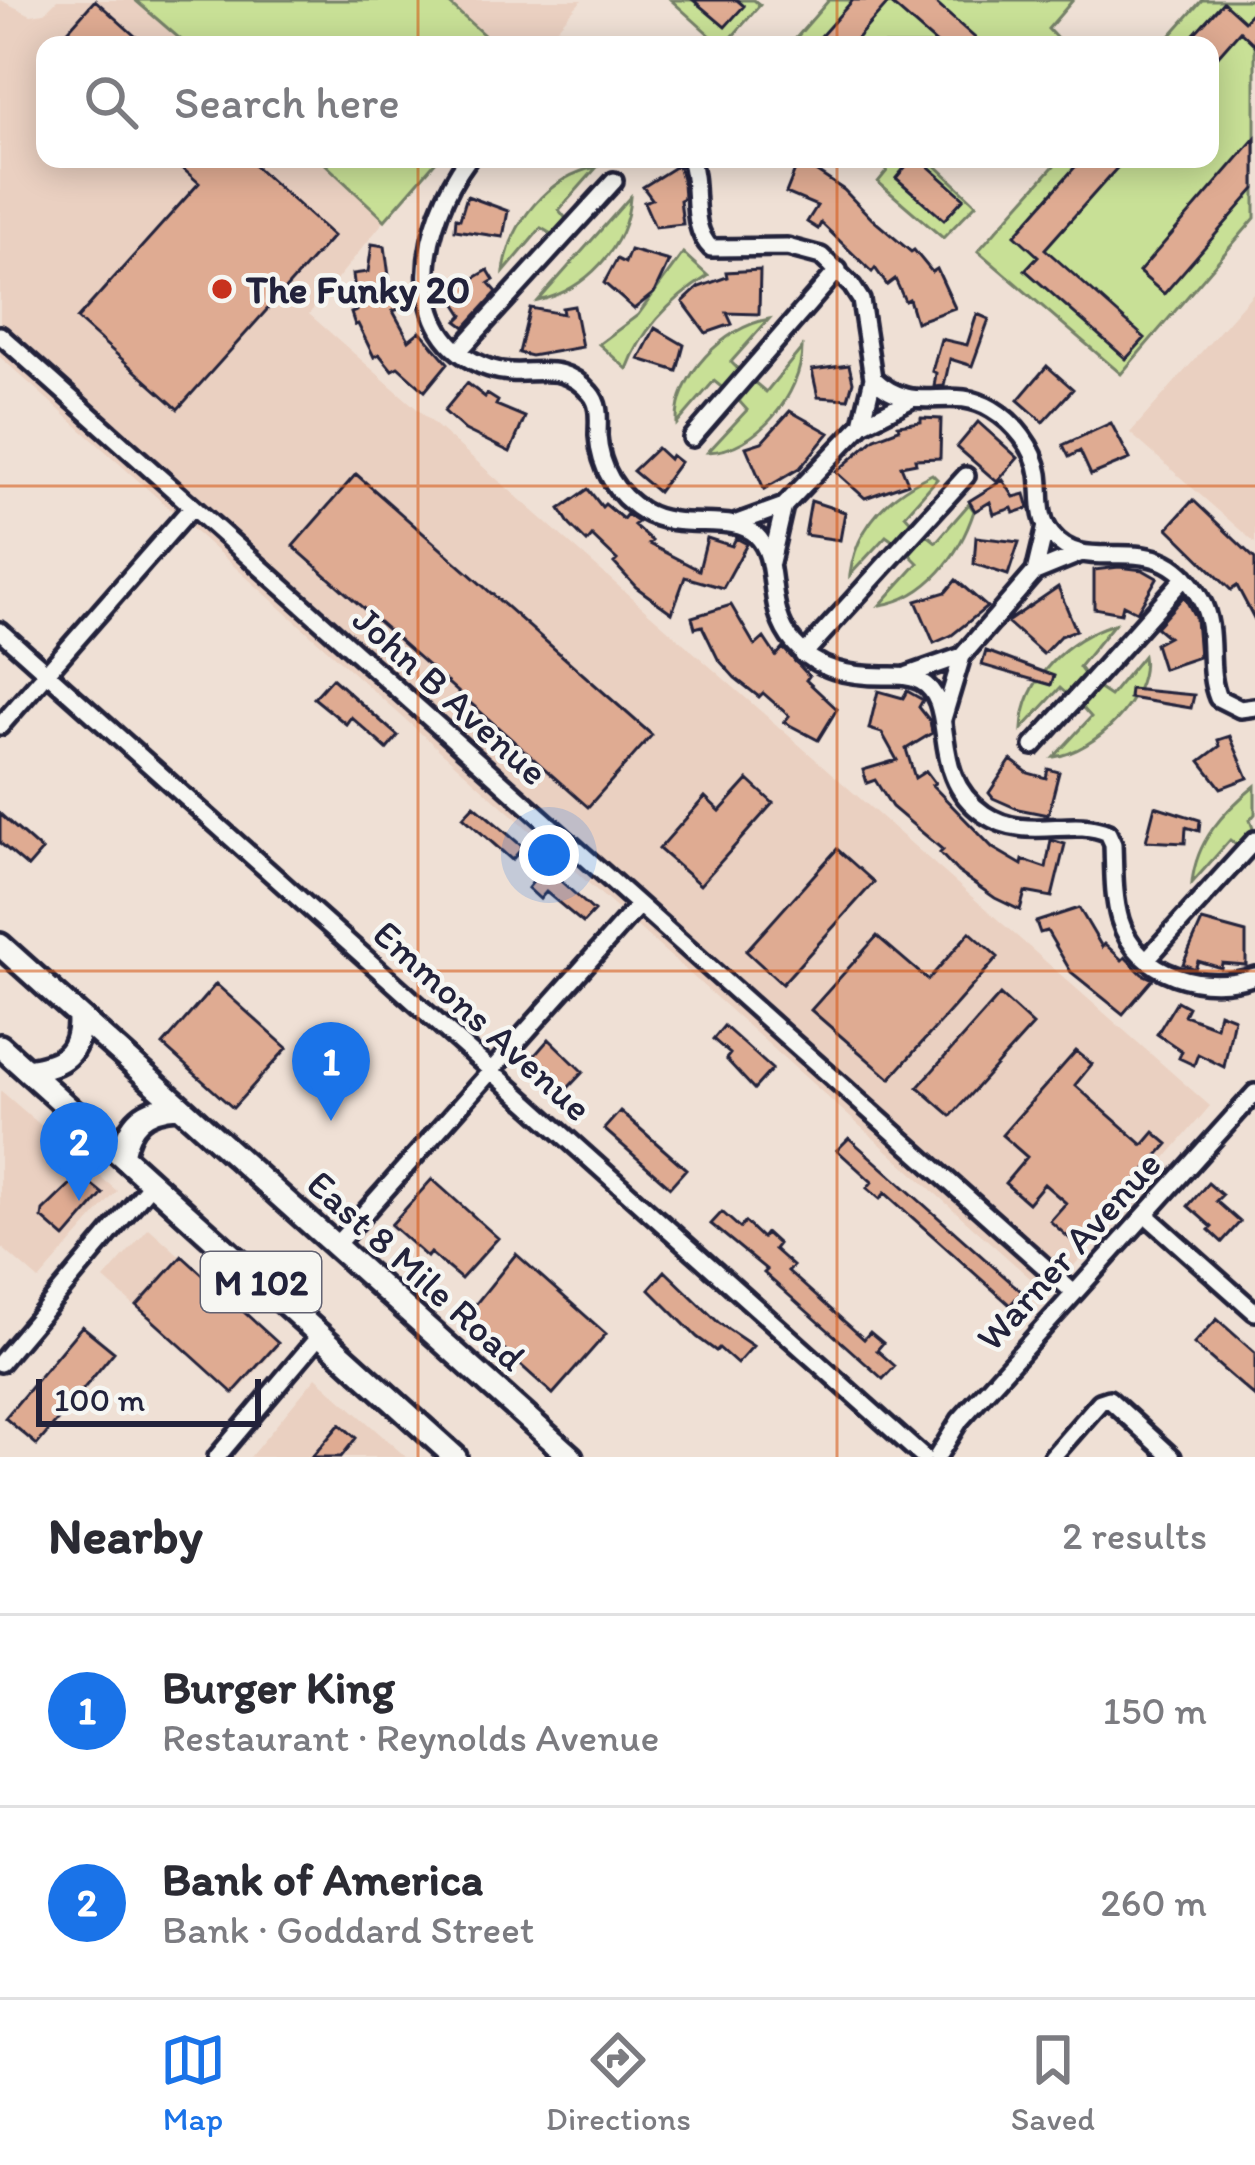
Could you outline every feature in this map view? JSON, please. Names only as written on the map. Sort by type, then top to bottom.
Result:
[{"type":"highway","name":"East 8 Mile Road","points":[[0,944],[571,1457]]},
{"type":"highway","points":[[27,1070],[57,1064],[74,1051],[79,1042],[79,1016]]},
{"type":"highway","name":"M 102","points":[[0,1046],[455,1457]]},
{"type":"highway","points":[[122,1155],[135,1121],[150,1111],[178,1106]]},
{"type":"street","points":[[463,168],[440,209],[425,266],[439,327],[470,360],[508,373],[557,371],[575,378],[597,403],[601,453],[616,487],[658,519],[674,524],[728,524],[784,506],[862,424],[910,400]]},
{"type":"street","points":[[691,168],[697,224],[711,248],[806,249],[838,270],[861,300],[872,378],[862,424]]},
{"type":"street","points":[[459,351],[614,181]]},
{"type":"street","points":[[692,438],[838,270]]},
{"type":"street","name":"John B Avenue","points":[[0,335],[1074,1293]]},
{"type":"street","points":[[872,378],[887,392],[910,400],[973,400],[994,410],[1030,446],[1039,471],[1046,526],[1035,572]]},
{"type":"street","points":[[803,655],[966,476]]},
{"type":"street","points":[[770,565],[784,506]]},
{"type":"street","points":[[0,726],[192,507]]},
{"type":"street","points":[[728,524],[764,544],[778,619],[803,655],[832,671],[903,676],[962,656]]},
{"type":"street","points":[[1046,526],[1066,548],[1079,554]]},
{"type":"street","points":[[943,721],[962,656],[1035,572],[1079,554],[1140,554],[1184,577],[1209,617],[1214,689],[1219,698],[1240,709],[1255,707]]},
{"type":"street","points":[[1033,746],[1184,577]]},
{"type":"street","name":"Emmons Avenue","points":[[0,631],[923,1457]]},
{"type":"street","points":[[903,676],[928,687],[940,705],[951,775],[963,795],[988,817],[1018,828],[1092,828],[1108,833],[1120,920],[1147,958],[1171,976],[1184,979],[1226,982],[1255,976]]},
{"type":"street","points":[[1147,958],[1255,840]]},
{"type":"street","points":[[336,1246],[638,906]]},
{"type":"street","name":"Warner Avenue","points":[[937,1457],[960,1420],[1255,1094]]},
{"type":"street","points":[[0,1363],[152,1183]]},
{"type":"street","points":[[1146,1215],[1255,1312]]},
{"type":"street","points":[[217,1457],[320,1335]]},
{"type":"street","points":[[1053,1456],[1100,1402],[1109,1399],[1172,1457]]},
{"type":"shaded area","points":[[0,0],[31,15],[44,13],[57,0],[135,0],[177,36],[36,36],[36,168],[330,168],[385,220],[309,314],[1210,1106],[1049,1295],[0,357]]},
{"type":"shaded area","points":[[437,0],[582,0],[550,36],[477,36]]},
{"type":"shaded area","points":[[1255,291],[1255,543],[1130,433]]},
{"type":"shaded area","points":[[0,1090],[117,1191],[39,1280],[0,1246]]},
{"type":"shaded area","points":[[149,1228],[280,1345],[235,1395],[104,1279]]},
{"type":"shaded area","points":[[316,1377],[406,1457],[250,1457]]},
{"type":"green space","points":[[135,0],[445,0],[485,36],[177,36]]},
{"type":"green space","points":[[671,0],[754,0],[760,5],[733,36],[711,36]]},
{"type":"green space","points":[[829,0],[1073,0],[1048,29],[1055,36],[798,36]]},
{"type":"green space","points":[[1202,0],[1255,0],[1255,218],[1121,374],[978,251],[1052,168],[1219,168],[1219,36],[1170,36]]},
{"type":"green space","points":[[330,168],[430,168],[385,220]]},
{"type":"green space","points":[[596,168],[559,210],[568,221],[555,236],[541,228],[504,272],[514,237],[534,205],[562,180]]},
{"type":"green space","points":[[884,168],[938,168],[976,204],[943,238],[878,182],[887,171]]},
{"type":"green space","points":[[630,197],[621,233],[600,264],[572,287],[538,301]]},
{"type":"green space","points":[[683,253],[708,276],[660,316],[627,369],[599,344],[638,315]]},
{"type":"green space","points":[[769,319],[731,362],[741,372],[725,390],[714,381],[677,424],[684,388],[705,356],[735,332]]},
{"type":"green space","points":[[802,348],[794,384],[773,417],[743,442],[708,452],[747,410],[739,401],[754,382],[766,392]]},
{"type":"green space","points":[[932,474],[937,479],[905,515],[914,525],[897,544],[886,536],[850,575],[859,541],[878,514],[902,491]]},
{"type":"green space","points":[[969,504],[974,511],[968,527],[940,572],[913,593],[880,605],[918,563],[909,554],[926,534],[936,542]]},
{"type":"green space","points":[[1114,624],[1079,667],[1087,678],[1070,697],[1060,688],[1022,729],[1031,693],[1052,663],[1080,639]]},
{"type":"green space","points":[[1143,656],[1138,689],[1116,720],[1086,745],[1054,757],[1091,717],[1082,707],[1098,688],[1110,696]]},
{"type":"green space","points":[[1255,786],[1255,814],[1250,820],[1255,834],[1241,849],[1230,840],[1192,883],[1199,854],[1213,828]]},
{"type":"building","points":[[95,0],[135,36],[63,36]]},
{"type":"building","points":[[693,0],[737,0],[744,6],[725,27]]},
{"type":"building","points":[[853,0],[932,0],[973,36],[928,36],[889,2],[859,36],[821,36]]},
{"type":"building","points":[[1223,2],[1244,21],[1255,9],[1255,45],[1240,31],[1219,55],[1219,36],[1192,36]]},
{"type":"building","points":[[1255,138],[1255,189],[1164,294],[1139,272]]},
{"type":"building","points":[[182,168],[257,168],[333,236],[178,409],[77,319],[199,183]]},
{"type":"building","points":[[679,168],[683,224],[655,227],[644,202],[652,199],[643,187]]},
{"type":"building","points":[[796,168],[811,168],[844,190],[872,219],[914,250],[932,272],[937,269],[955,308],[916,322],[909,299],[905,301],[895,279],[887,285],[875,268],[872,272],[821,223],[818,229],[807,222],[817,206],[786,193]]},
{"type":"building","points":[[904,168],[930,168],[964,198],[944,220],[896,178]]},
{"type":"building","points":[[1074,168],[1117,168],[1045,249],[1145,338],[1126,359],[1025,270],[1038,256],[1015,235]]},
{"type":"building","points":[[467,196],[508,211],[503,237],[455,230]]},
{"type":"building","points":[[372,244],[385,246],[392,299],[401,296],[405,307],[393,311],[409,340],[420,331],[448,363],[425,391],[398,367],[392,370],[379,354],[374,357],[355,325],[353,274],[368,272]]},
{"type":"building","points":[[630,250],[669,261],[654,293],[634,309],[604,283],[617,259],[625,263]]},
{"type":"building","points":[[488,270],[494,280],[489,283],[497,292],[465,327],[457,321],[463,315],[449,293]]},
{"type":"building","points":[[760,270],[759,314],[727,313],[732,324],[706,333],[683,302],[699,287],[727,277],[726,272]]},
{"type":"building","points":[[574,306],[582,347],[531,356],[519,353],[530,308],[563,314],[562,308]]},
{"type":"building","points":[[977,314],[989,319],[972,366],[950,359],[944,386],[934,387],[936,373],[932,371],[941,339],[967,345]]},
{"type":"building","points":[[655,328],[684,345],[677,371],[639,359]]},
{"type":"building","points":[[849,365],[853,382],[848,399],[818,397],[812,370]]},
{"type":"building","points":[[1047,366],[1073,389],[1043,422],[1018,400]]},
{"type":"building","points":[[467,383],[498,401],[496,405],[525,417],[510,452],[465,430],[444,411]]},
{"type":"building","points":[[790,411],[829,433],[800,468],[764,489],[746,447],[762,442]]},
{"type":"building","points":[[921,418],[941,419],[940,458],[915,459],[916,463],[901,466],[908,483],[865,498],[836,472],[875,438],[899,429],[898,425],[921,422]]},
{"type":"building","points":[[978,422],[1018,458],[997,482],[957,447]]},
{"type":"building","points":[[1111,423],[1130,459],[1091,475],[1080,451],[1069,457],[1063,445]]},
{"type":"building","points":[[657,448],[680,462],[658,492],[633,471]]},
{"type":"building","points":[[356,474],[652,735],[588,807],[293,546]]},
{"type":"building","points":[[1003,480],[1014,497],[1025,494],[1029,508],[994,514],[990,502],[975,511],[969,501]]},
{"type":"building","points":[[588,489],[602,507],[605,504],[623,519],[627,514],[638,522],[634,525],[652,541],[649,544],[699,570],[707,538],[732,546],[736,538],[747,544],[723,588],[685,577],[672,613],[636,587],[592,536],[587,542],[570,525],[560,509]]},
{"type":"building","points":[[1193,500],[1255,559],[1255,620],[1237,586],[1231,590],[1168,528]]},
{"type":"building","points":[[811,501],[845,512],[840,540],[805,535]]},
{"type":"building","points":[[976,537],[1019,542],[1008,575],[974,564]]},
{"type":"building","points":[[1094,570],[1143,570],[1157,578],[1137,612],[1123,605],[1121,613],[1094,608]]},
{"type":"building","points":[[956,580],[987,607],[934,643],[916,601],[946,592]]},
{"type":"building","points":[[1058,587],[1076,630],[1060,636],[1043,654],[1007,622]]},
{"type":"building","points":[[1184,596],[1196,619],[1199,657],[1163,669],[1155,644],[1168,637],[1156,627]]},
{"type":"building","points":[[731,605],[755,646],[764,638],[776,656],[783,648],[809,676],[806,680],[837,709],[818,740],[784,722],[789,716],[763,693],[759,697],[735,678],[718,659],[702,626],[695,628],[692,617]]},
{"type":"building","points":[[986,651],[1054,676],[1051,685],[982,665]]},
{"type":"building","points":[[332,678],[398,736],[387,749],[351,717],[346,724],[314,698]]},
{"type":"building","points":[[1130,689],[1194,695],[1191,708],[1129,698]]},
{"type":"building","points":[[878,691],[903,698],[907,691],[923,700],[919,707],[932,733],[906,749],[915,778],[926,771],[932,785],[993,848],[1022,865],[1023,860],[1046,868],[1051,840],[1065,844],[1052,897],[1025,892],[1020,910],[995,898],[958,872],[940,853],[943,850],[892,807],[875,780],[867,783],[863,770],[897,760],[882,733],[869,729]]},
{"type":"building","points":[[1230,736],[1248,778],[1221,788],[1200,761],[1220,746],[1218,740]]},
{"type":"building","points":[[1011,760],[1028,773],[1046,778],[1048,769],[1059,772],[1048,815],[1018,809],[989,793]]},
{"type":"building","points":[[748,780],[773,803],[700,885],[659,849],[705,797],[720,811]]},
{"type":"building","points":[[474,805],[523,847],[512,860],[463,817]]},
{"type":"building","points":[[1155,806],[1200,820],[1199,831],[1186,827],[1185,843],[1146,841]]},
{"type":"building","points":[[0,814],[42,851],[28,867],[0,843]]},
{"type":"building","points":[[837,849],[874,882],[782,984],[746,951]]},
{"type":"building","points":[[545,867],[594,911],[583,923],[546,892],[540,899],[528,888]]},
{"type":"building","points":[[1079,908],[1102,947],[1105,944],[1153,979],[1123,1014],[1071,972],[1047,931],[1040,933],[1036,922]]},
{"type":"building","points":[[1202,921],[1246,933],[1246,965],[1222,963],[1221,968],[1198,961],[1195,969],[1183,964]]},
{"type":"building","points":[[970,932],[998,957],[890,1079],[811,1010],[877,936],[928,980]]},
{"type":"building","points":[[216,984],[287,1048],[233,1108],[163,1045]]},
{"type":"building","points":[[1000,995],[1033,1025],[951,1116],[918,1087]]},
{"type":"building","points":[[1177,1001],[1188,1007],[1184,1015],[1216,1027],[1219,1012],[1234,1018],[1224,1067],[1198,1054],[1194,1065],[1179,1058],[1182,1051],[1157,1034]]},
{"type":"building","points":[[724,1026],[772,1069],[754,1089],[726,1059],[730,1054],[713,1039]]},
{"type":"building","points":[[549,1039],[583,1072],[567,1089],[528,1063]]},
{"type":"building","points":[[1076,1051],[1092,1064],[1075,1085],[1143,1145],[1154,1132],[1168,1144],[1078,1246],[1050,1221],[1066,1203],[1044,1184],[1028,1203],[1005,1183],[1027,1157],[1002,1135]]},
{"type":"building","points":[[620,1111],[686,1169],[670,1187],[604,1129]]},
{"type":"building","points":[[849,1138],[1022,1292],[1010,1305],[885,1193],[880,1199],[867,1188],[872,1182],[837,1150]]},
{"type":"building","points":[[80,1175],[103,1194],[65,1238],[42,1218],[43,1211]]},
{"type":"building","points":[[432,1179],[498,1238],[461,1279],[391,1225]]},
{"type":"building","points":[[1208,1183],[1222,1195],[1216,1201],[1240,1222],[1222,1242],[1188,1206]]},
{"type":"building","points":[[722,1212],[740,1228],[745,1222],[762,1238],[766,1233],[778,1244],[774,1249],[793,1266],[788,1271],[864,1339],[870,1332],[883,1343],[877,1350],[895,1366],[883,1379],[711,1224]]},
{"type":"building","points":[[516,1254],[606,1334],[553,1394],[466,1316]]},
{"type":"building","points":[[182,1256],[278,1343],[233,1393],[137,1306]]},
{"type":"building","points":[[665,1271],[719,1323],[753,1346],[737,1364],[697,1337],[649,1289]]},
{"type":"building","points":[[1217,1319],[1255,1353],[1255,1397],[1194,1344]]},
{"type":"building","points":[[82,1326],[114,1352],[37,1445],[5,1418]]},
{"type":"building","points":[[340,1424],[356,1438],[341,1457],[312,1457]]},
{"type":"place","name":"The Funky 20","points":[[222,289]]},
{"type":"place","name":"Burger King","points":[[331,1121]]},
{"type":"place","name":"Bank of America","points":[[79,1201]]}]
